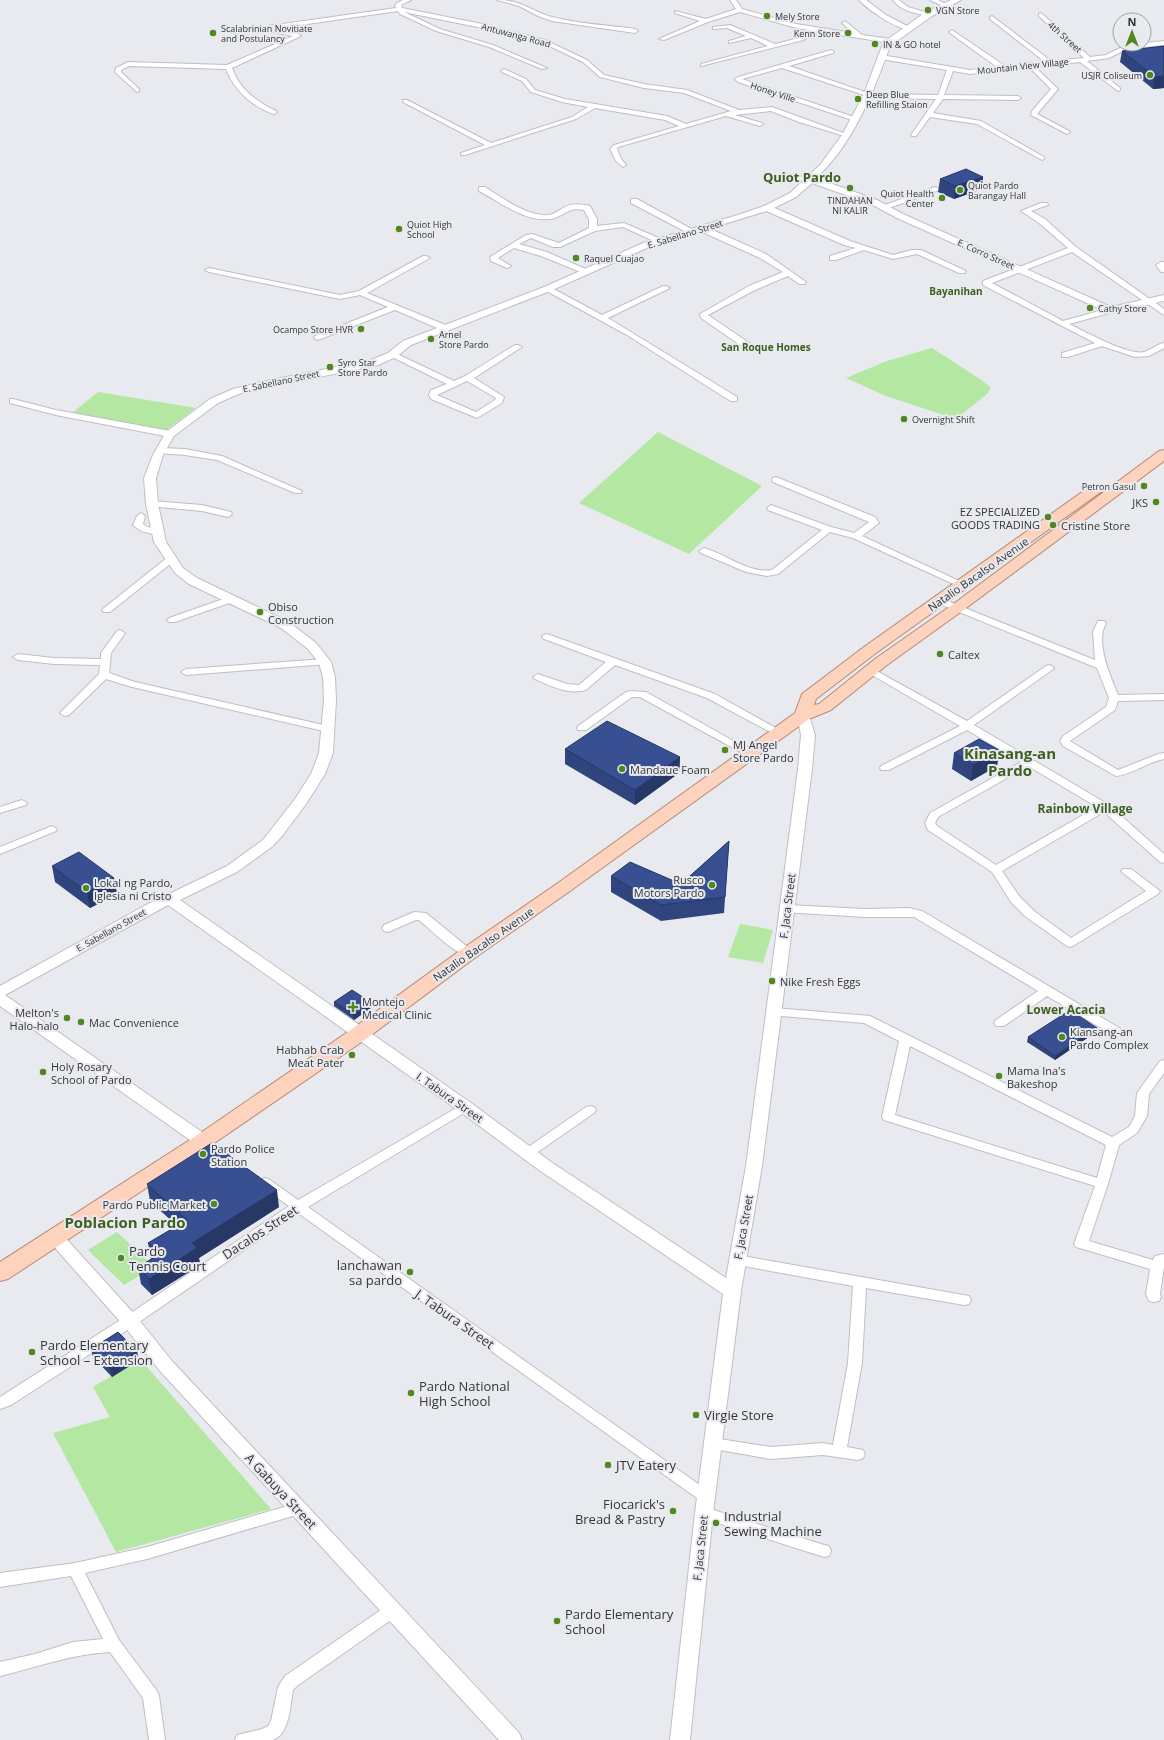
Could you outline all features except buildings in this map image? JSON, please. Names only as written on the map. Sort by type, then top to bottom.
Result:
[{"type":"main road","name":"Natalio Bacalso Avenue","points":[[803,715],[808,696],[1164,441]]},
{"type":"main road","name":"Natalio Bacalso Avenue","points":[[0,1274],[55,1237],[209,1146],[469,952],[564,887],[778,732],[803,715],[825,707],[870,671],[958,608],[1164,454]]},
{"type":"street","points":[[404,0],[398,6],[402,13],[438,30],[491,46],[544,68]]},
{"type":"street","points":[[500,0],[511,1],[552,20],[635,31]]},
{"type":"street","points":[[733,0],[740,10]]},
{"type":"street","points":[[862,0],[876,12],[895,23],[908,28]]},
{"type":"street","points":[[896,0],[908,9],[929,14]]},
{"type":"street","points":[[933,0],[945,5]]},
{"type":"street","name":"E. Sabellano Street","points":[[0,992],[143,913],[232,869],[268,843],[301,801],[318,774],[326,753],[330,700],[329,677],[325,662],[312,646],[290,628],[193,581],[179,570],[160,542],[149,486],[150,478],[170,434],[214,401],[237,391],[260,385],[374,363],[392,355],[407,343],[547,289],[659,240],[698,230],[767,208],[793,195],[823,167],[846,135],[867,95],[885,48],[891,41],[929,14],[957,0]]},
{"type":"street","name":"Antuwanga Road","points":[[228,67],[298,36],[270,30],[268,28],[270,27],[400,9],[482,26],[543,41],[586,61],[602,76],[644,86],[685,91],[738,112],[772,109],[801,122],[846,135]]},
{"type":"street","points":[[662,39],[706,21],[740,10],[795,26],[891,41]]},
{"type":"street","points":[[677,12],[706,21]]},
{"type":"street","name":"4th Street","points":[[1041,15],[1118,89]]},
{"type":"street","points":[[992,18],[1050,63]]},
{"type":"street","points":[[844,23],[862,37]]},
{"type":"street","points":[[715,28],[728,26],[774,46]]},
{"type":"street","points":[[703,65],[801,39],[819,30]]},
{"type":"street","points":[[952,32],[1003,68]]},
{"type":"street","points":[[731,42],[753,36]]},
{"type":"street","name":"Mountain View Village","points":[[881,57],[970,72],[1107,57],[1126,47],[1164,43]]},
{"type":"street","name":"Honey Ville","points":[[831,52],[738,79],[740,81],[855,119]]},
{"type":"street","points":[[137,90],[118,72],[118,69],[121,66],[128,64],[202,68],[228,67],[232,80],[245,95],[259,106],[274,112]]},
{"type":"street","points":[[1030,65],[1055,89],[1034,112],[1034,115],[1067,132]]},
{"type":"street","points":[[783,66],[867,95],[940,98],[1018,98]]},
{"type":"street","points":[[914,135],[930,115],[940,98],[951,68]]},
{"type":"street","points":[[504,71],[524,80],[533,91],[564,101],[640,112],[667,118],[686,126]]},
{"type":"street","points":[[405,101],[491,145]]},
{"type":"street","points":[[463,154],[574,118],[594,106]]},
{"type":"street","points":[[623,165],[618,160],[613,149],[616,146],[726,114],[738,112]]},
{"type":"street","points":[[726,114],[760,124]]},
{"type":"street","points":[[930,115],[979,122],[1042,158]]},
{"type":"street","points":[[786,176],[810,180]]},
{"type":"street","name":"E. Corro Street","points":[[810,180],[874,202],[1110,310]]},
{"type":"street","points":[[482,189],[504,200],[522,212],[546,217],[551,217],[569,206],[587,208],[593,219],[593,229]]},
{"type":"street","points":[[883,207],[938,189]]},
{"type":"street","points":[[634,201],[698,230],[763,256],[802,282]]},
{"type":"street","points":[[1044,205],[1025,211],[1042,221],[1073,249],[1164,313]]},
{"type":"street","points":[[767,208],[847,243],[889,256],[898,257],[912,252],[918,252],[962,271]]},
{"type":"street","points":[[508,266],[494,259],[494,257],[529,236],[560,245],[593,229],[624,225],[659,240]]},
{"type":"street","points":[[513,245],[544,254],[586,271]]},
{"type":"street","points":[[833,258],[864,248]]},
{"type":"street","points":[[1073,249],[986,283],[1102,343],[1135,355],[1142,355],[1164,344]]},
{"type":"street","points":[[208,270],[340,297],[361,293],[426,258]]},
{"type":"street","points":[[1164,264],[1160,265],[1164,270]]},
{"type":"street","points":[[749,347],[704,316],[704,314],[752,288],[788,274]]},
{"type":"street","points":[[603,317],[666,288]]},
{"type":"street","points":[[547,289],[603,317],[657,350],[704,383],[734,399]]},
{"type":"street","points":[[361,293],[445,328]]},
{"type":"street","points":[[1063,323],[1110,310],[1164,298]]},
{"type":"street","points":[[318,338],[395,307]]},
{"type":"street","points":[[1065,355],[1102,343]]},
{"type":"street","points":[[468,378],[500,397],[499,401],[477,415],[432,395],[434,392],[468,378],[518,348]]},
{"type":"street","points":[[392,355],[454,384]]},
{"type":"street","points":[[13,401],[62,413],[170,434]]},
{"type":"street","points":[[161,451],[185,452],[219,458],[298,491]]},
{"type":"street","points":[[776,480],[872,519],[874,523],[856,536]]},
{"type":"street","points":[[152,504],[202,508],[228,514]]},
{"type":"street","points":[[771,508],[856,536],[963,585]]},
{"type":"street","points":[[141,516],[138,526],[144,529],[157,531]]},
{"type":"street","points":[[704,551],[758,573],[768,574],[775,572],[828,528]]},
{"type":"street","points":[[107,610],[171,559]]},
{"type":"street","points":[[172,620],[232,599]]},
{"type":"street","points":[[940,601],[1101,666]]},
{"type":"street","points":[[1101,623],[1098,627],[1097,635],[1101,666],[1114,698],[1111,708],[1067,738],[1065,741],[1067,744],[1116,773],[1123,773],[1156,757],[1164,756]]},
{"type":"street","points":[[65,713],[104,675],[106,653],[120,633]]},
{"type":"street","points":[[547,637],[711,696],[778,732]]},
{"type":"street","points":[[18,657],[54,661],[104,662]]},
{"type":"street","points":[[538,677],[568,688],[578,689],[582,688],[613,661]]},
{"type":"street","points":[[186,672],[325,662]]},
{"type":"street","points":[[885,768],[967,726],[1049,668]]},
{"type":"street","points":[[870,671],[1105,807],[1164,860]]},
{"type":"street","points":[[104,675],[132,684],[328,729]]},
{"type":"street","points":[[582,728],[630,694],[642,694],[750,753]]},
{"type":"street","points":[[1114,698],[1164,698]]},
{"type":"street","name":"F. Jaca Street","points":[[680,1740],[705,1505],[732,1291],[754,1166],[805,769],[808,735],[803,715]]},
{"type":"street","points":[[1028,762],[934,815],[930,823],[932,828],[996,870],[1015,899],[1030,914],[1071,943],[1154,891],[1127,871]]},
{"type":"street","points":[[0,810],[22,803]]},
{"type":"street","points":[[996,870],[1105,807]]},
{"type":"street","points":[[0,851],[52,829]]},
{"type":"street","name":"I. Tabura Street","points":[[170,900],[465,1107],[528,1153],[732,1291]]},
{"type":"street","points":[[787,910],[865,913],[909,912],[918,914],[1117,1032]]},
{"type":"street","points":[[388,928],[414,916],[422,916],[456,945],[469,952]]},
{"type":"street","points":[[1000,1023],[1046,990]]},
{"type":"street","points":[[0,999],[209,1146]]},
{"type":"street","points":[[774,1012],[866,1019],[1114,1143]]},
{"type":"street","points":[[906,1038],[888,1117],[1102,1184]]},
{"type":"street","points":[[1154,1297],[1153,1294],[1160,1262],[1082,1244],[1114,1143],[1133,1130],[1141,1116],[1143,1093],[1164,1064]]},
{"type":"street","name":"Dacalos Street","points":[[0,1403],[6,1401],[130,1321],[299,1206],[465,1107]]},
{"type":"street","points":[[528,1153],[590,1110]]},
{"type":"street","name":"J. Tabura Street","points":[[254,1176],[299,1206],[705,1505],[824,1551]]},
{"type":"street","name":"A Gabuya Street","points":[[55,1237],[130,1321],[166,1366],[512,1740]]},
{"type":"street","points":[[737,1260],[964,1300]]},
{"type":"street","points":[[839,1451],[855,1362],[860,1282]]},
{"type":"street","points":[[713,1444],[771,1453],[823,1449],[858,1454]]},
{"type":"street","points":[[0,1580],[75,1569],[147,1553],[298,1509]]},
{"type":"street","points":[[75,1569],[114,1645],[151,1696],[157,1740]]},
{"type":"street","points":[[243,1740],[264,1736],[274,1731],[279,1723],[286,1687],[291,1681],[393,1610]]},
{"type":"street","points":[[0,1669],[35,1661],[73,1649],[89,1646],[114,1645]]},
{"type":"green space","points":[[932,348],[980,379],[991,388],[987,394],[956,419],[886,396],[846,378],[887,361]]},
{"type":"green space","points":[[98,392],[196,408],[166,430],[72,413]]},
{"type":"green space","points":[[658,432],[762,486],[689,554],[579,503]]},
{"type":"green space","points":[[740,924],[773,930],[763,963],[728,957]]},
{"type":"green space","name":"Pardo Tennis Court","points":[[117,1232],[154,1267],[124,1285],[88,1250]]},
{"type":"green space","points":[[140,1359],[271,1509],[116,1552],[53,1433],[110,1417],[93,1387]]},
{"type":"place","name":"VGN Store","points":[[928,10]]},
{"type":"place","name":"Mely Store","points":[[767,16]]},
{"type":"place","name":"Scalabrinian Novitiate and Postulancy","points":[[213,33]]},
{"type":"place","name":"Kenn Store","points":[[848,33]]},
{"type":"place","name":"IN & GO hotel","points":[[875,44]]},
{"type":"place","name":"USJR Coliseum","points":[[1150,75]]},
{"type":"place","name":"Deep Blue Refilling Staion","points":[[858,99]]},
{"type":"place","name":"TINDAHAN NI KALIR","points":[[850,188]]},
{"type":"place","name":"Quiot Pardo Barangay Hall","points":[[960,190]]},
{"type":"place","name":"Quiot Health Center","points":[[942,198]]},
{"type":"place","name":"Quiot High School","points":[[399,229]]},
{"type":"place","name":"Raquel Cuajao","points":[[576,258]]},
{"type":"place","name":"Cathy Store","points":[[1090,308]]},
{"type":"place","name":"Ocampo Store HVR","points":[[361,329]]},
{"type":"place","name":"Arnel Store Pardo","points":[[431,339]]},
{"type":"place","name":"Syro Star Store Pardo","points":[[330,367]]},
{"type":"place","name":"Overnight Shift","points":[[904,419]]},
{"type":"place","name":"Petron Gasul","points":[[1144,486]]},
{"type":"place","name":"JKS","points":[[1156,502]]},
{"type":"place","name":"EZ SPECIALIZED GOODS TRADING","points":[[1048,517]]},
{"type":"place","name":"Cristine Store","points":[[1053,525]]},
{"type":"place","name":"Obiso Construction","points":[[260,612]]},
{"type":"place","name":"Caltex","points":[[940,654]]},
{"type":"place","name":"MJ Angel Store Pardo","points":[[725,750]]},
{"type":"place","name":"Mandaue Foam","points":[[622,769]]},
{"type":"place","name":"Rusco Motors Pardo","points":[[712,885]]},
{"type":"place","name":"Lokal ng Pardo, Iglesia ni Cristo","points":[[86,888]]},
{"type":"place","name":"Nike Fresh Eggs","points":[[772,981]]},
{"type":"place","name":"Montejo Medical Clinic","points":[[353,1007]]},
{"type":"place","name":"Melton's Halo-halo","points":[[67,1018]]},
{"type":"place","name":"Mac Convenience","points":[[81,1022]]},
{"type":"place","name":"Kiansang-an Pardo Complex","points":[[1062,1037]]},
{"type":"place","name":"Habhab Crab Meat Pater","points":[[352,1055]]},
{"type":"place","name":"Holy Rosary School of Pardo","points":[[43,1072]]},
{"type":"place","name":"Mama Ina's Bakeshop","points":[[999,1076]]},
{"type":"place","name":"Pardo Police Station","points":[[203,1154]]},
{"type":"place","name":"Pardo Public Market","points":[[214,1204]]},
{"type":"place","name":"Pardo Tennis Court","points":[[121,1258]]},
{"type":"place","name":"lanchawan sa pardo","points":[[410,1272]]},
{"type":"place","name":"Pardo Elementary School – Extension","points":[[32,1352]]},
{"type":"place","name":"Pardo National High School","points":[[411,1393]]},
{"type":"place","name":"Virgie Store","points":[[696,1415]]},
{"type":"place","name":"JTV Eatery","points":[[608,1465]]},
{"type":"place","name":"Fiocarick's Bread & Pastry","points":[[673,1511]]},
{"type":"place","name":"Industrial Sewing Machine","points":[[716,1523]]},
{"type":"place","name":"Pardo Elementary School","points":[[557,1621]]},
{"type":"district","name":"Quiot Pardo","points":[[802,177]]},
{"type":"district","name":"Bayanihan","points":[[956,291]]},
{"type":"district","name":"San Roque Homes","points":[[766,347]]},
{"type":"district","name":"Kinasang-an Pardo","points":[[1010,762]]},
{"type":"district","name":"Rainbow Village","points":[[1085,808]]},
{"type":"district","name":"Lower Acacia","points":[[1066,1009]]},
{"type":"district","name":"Poblacion Pardo","points":[[125,1222]]}]
